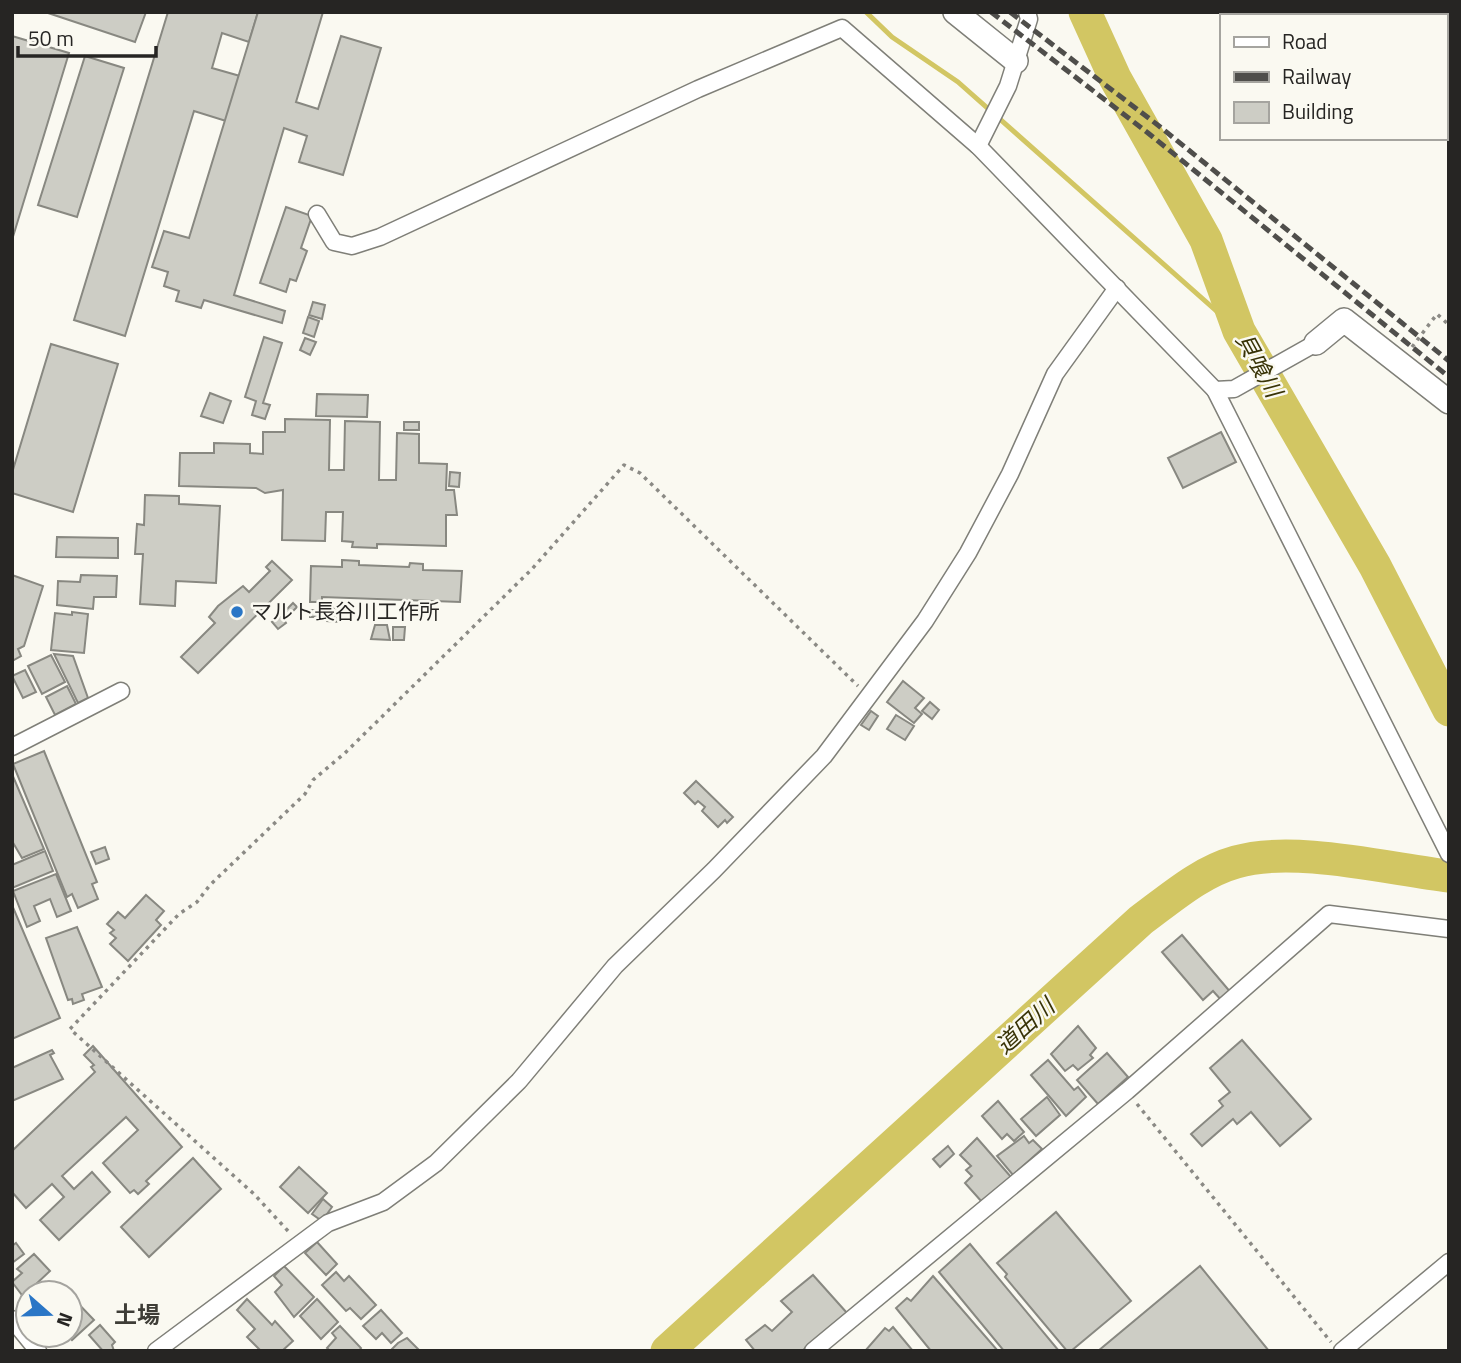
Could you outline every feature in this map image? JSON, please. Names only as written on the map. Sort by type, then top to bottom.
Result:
[{"type":"street","points":[[955,12],[1016,61]]},
{"type":"street","points":[[982,140],[1008,86],[1029,19],[1027,12]]},
{"type":"street","points":[[317,214],[334,242],[352,246],[380,237],[698,89],[842,28],[982,140],[1117,288],[1215,390],[1449,854]]},
{"type":"street","points":[[156,1351],[328,1223],[383,1202],[436,1163],[490,1112],[615,966],[714,870],[824,756],[867,694],[925,621],[968,554],[1010,474],[1055,374],[1117,288]]},
{"type":"street","points":[[1215,390],[1234,389],[1316,343],[1344,320],[1449,402]]},
{"type":"street","points":[[12,747],[121,691]]},
{"type":"street","points":[[813,1351],[1127,1091],[1329,914],[1449,929]]},
{"type":"street","points":[[1340,1351],[1449,1262]]},
{"type":"street","points":[[12,1319],[38,1351]]},
{"type":"path","points":[[1400,363],[1437,314],[1449,325]]},
{"type":"path","points":[[298,1244],[254,1194],[70,1029],[179,914],[197,902],[211,885],[305,794],[313,780],[345,753],[532,569],[624,465],[640,473],[867,694]]},
{"type":"path","points":[[1127,1091],[1340,1351]]},
{"type":"building","points":[[45,12],[146,12],[135,42]]},
{"type":"building","points":[[168,12],[258,12],[249,42],[222,33],[212,68],[240,76],[226,121],[194,111],[125,336],[74,320]]},
{"type":"building","points":[[258,12],[323,12],[296,102],[318,109],[341,36],[381,48],[343,175],[299,162],[307,136],[284,128],[234,295],[285,311],[282,323],[204,300],[201,308],[176,301],[179,291],[164,286],[168,272],[152,267],[164,231],[189,238]]},
{"type":"building","points":[[12,36],[69,53],[12,240]]},
{"type":"building","points":[[85,56],[124,68],[77,217],[38,205]]},
{"type":"building","points":[[286,207],[312,216],[301,248],[307,251],[296,281],[290,279],[286,292],[260,283]]},
{"type":"building","points":[[313,302],[325,305],[322,319],[309,315]]},
{"type":"building","points":[[308,317],[319,321],[314,337],[303,333]]},
{"type":"building","points":[[264,337],[282,343],[263,403],[270,405],[265,419],[252,415],[256,401],[245,397]]},
{"type":"building","points":[[305,338],[316,342],[310,355],[300,350]]},
{"type":"building","points":[[51,344],[118,364],[73,512],[12,493],[12,473]]},
{"type":"building","points":[[210,393],[231,401],[223,423],[201,416]]},
{"type":"building","points":[[317,394],[368,395],[367,417],[316,416]]},
{"type":"building","points":[[285,419],[330,420],[329,470],[344,470],[345,421],[380,422],[379,480],[396,480],[397,433],[419,434],[419,463],[447,464],[446,490],[454,490],[457,515],[446,515],[446,546],[377,544],[377,548],[352,547],[353,542],[342,541],[343,512],[326,512],[325,541],[282,540],[283,490],[265,493],[256,488],[179,486],[180,453],[214,453],[214,443],[250,444],[250,453],[263,454],[263,432],[285,432]]},
{"type":"building","points":[[404,422],[419,422],[419,430],[404,430]]},
{"type":"building","points":[[1221,432],[1236,462],[1183,488],[1168,458]]},
{"type":"building","points":[[450,472],[460,473],[459,487],[449,486]]},
{"type":"building","points":[[145,495],[179,496],[179,504],[220,506],[216,583],[176,581],[175,606],[140,604],[143,554],[135,554],[137,524],[144,525]]},
{"type":"building","points":[[57,537],[118,538],[118,558],[56,557]]},
{"type":"building","points":[[342,560],[359,561],[359,565],[409,567],[410,563],[423,564],[423,570],[462,571],[460,602],[322,597],[322,602],[310,602],[311,566],[342,567]]},
{"type":"building","name":"マルト長谷川工作所","points":[[272,561],[292,580],[198,673],[181,657],[215,623],[209,617],[218,606],[243,586],[249,592],[270,571],[266,567]]},
{"type":"building","points":[[12,575],[43,586],[24,646],[18,649],[21,656],[12,661]]},
{"type":"building","points":[[81,575],[117,576],[116,597],[94,597],[93,609],[57,605],[58,581],[80,582]]},
{"type":"building","points":[[293,603],[297,607],[289,615],[285,611]]},
{"type":"building","points":[[327,607],[340,608],[339,622],[327,621]]},
{"type":"building","points":[[310,610],[321,610],[321,617],[310,617]]},
{"type":"building","points":[[72,612],[88,614],[84,653],[51,650],[55,613],[72,615]]},
{"type":"building","points":[[281,615],[286,623],[278,629],[272,622]]},
{"type":"building","points":[[375,625],[387,625],[390,640],[371,639]]},
{"type":"building","points":[[393,627],[405,627],[404,640],[393,640]]},
{"type":"building","points":[[54,654],[73,656],[88,698],[78,703]]},
{"type":"building","points":[[51,655],[65,682],[42,694],[28,666]]},
{"type":"building","points":[[25,670],[36,692],[23,698],[12,676]]},
{"type":"building","points":[[903,681],[924,698],[915,708],[922,714],[914,723],[887,702]]},
{"type":"building","points":[[67,686],[76,704],[55,715],[46,697]]},
{"type":"building","points":[[930,702],[939,710],[932,719],[922,711]]},
{"type":"building","points":[[871,711],[878,716],[869,730],[861,725]]},
{"type":"building","points":[[896,715],[914,726],[905,740],[887,729]]},
{"type":"building","points":[[44,751],[97,882],[92,884],[98,899],[78,908],[72,894],[67,897],[13,764]]},
{"type":"building","points":[[12,774],[44,849],[22,858],[12,841]]},
{"type":"building","points":[[696,781],[733,817],[727,823],[725,820],[718,827],[702,811],[705,807],[698,801],[695,804],[684,793]]},
{"type":"building","points":[[105,847],[109,859],[96,864],[91,852]]},
{"type":"building","points":[[45,851],[53,871],[12,888],[12,865]]},
{"type":"building","points":[[56,874],[71,911],[57,917],[50,899],[34,906],[40,921],[27,927],[13,891]]},
{"type":"building","points":[[146,895],[164,911],[156,920],[161,925],[128,961],[110,944],[116,938],[110,933],[114,930],[107,924],[118,912],[125,918]]},
{"type":"building","points":[[12,905],[60,1018],[12,1039]]},
{"type":"building","points":[[77,927],[102,987],[82,994],[84,1000],[73,1004],[72,999],[68,1000],[46,938]]},
{"type":"building","points":[[1182,935],[1232,994],[1223,1002],[1213,991],[1203,1000],[1162,952]]},
{"type":"building","points":[[1078,1026],[1096,1048],[1090,1055],[1093,1058],[1078,1070],[1073,1065],[1065,1071],[1051,1054]]},
{"type":"building","points":[[1242,1040],[1311,1119],[1280,1146],[1251,1112],[1237,1124],[1233,1119],[1202,1146],[1191,1134],[1223,1106],[1219,1101],[1230,1092],[1210,1068]]},
{"type":"building","points":[[93,1046],[182,1147],[146,1181],[149,1184],[138,1194],[134,1190],[130,1193],[103,1163],[138,1130],[126,1117],[62,1176],[74,1189],[92,1172],[110,1192],[59,1240],[40,1220],[64,1197],[52,1184],[26,1208],[12,1192],[12,1151],[95,1072],[91,1067],[94,1065],[84,1055]]},
{"type":"building","points":[[52,1050],[54,1053],[50,1055],[63,1079],[12,1101],[12,1068]]},
{"type":"building","points":[[1107,1053],[1128,1077],[1098,1104],[1077,1080]]},
{"type":"building","points":[[1048,1060],[1074,1090],[1078,1087],[1086,1097],[1066,1116],[1031,1075]]},
{"type":"building","points":[[1047,1097],[1060,1115],[1036,1136],[1021,1119]]},
{"type":"building","points":[[998,1101],[1024,1132],[1014,1141],[1007,1134],[1002,1139],[982,1116]]},
{"type":"building","points":[[1024,1136],[1029,1143],[1033,1140],[1042,1149],[1013,1175],[997,1156]]},
{"type":"building","points":[[977,1138],[1011,1177],[982,1202],[965,1183],[972,1176],[966,1170],[971,1166],[960,1155]]},
{"type":"building","points":[[948,1146],[954,1154],[940,1167],[933,1159]]},
{"type":"building","points":[[193,1158],[221,1189],[149,1257],[121,1227]]},
{"type":"building","points":[[299,1167],[327,1193],[308,1213],[280,1187]]},
{"type":"building","points":[[323,1199],[332,1207],[322,1221],[312,1214]]},
{"type":"building","points":[[1056,1212],[1131,1301],[1071,1351],[1067,1351],[1005,1277],[1007,1274],[997,1263]]},
{"type":"building","points":[[317,1242],[337,1264],[326,1275],[305,1253]]},
{"type":"building","points":[[16,1243],[24,1254],[12,1263],[12,1246]]},
{"type":"building","points":[[970,1244],[1059,1351],[1004,1351],[939,1272]]},
{"type":"building","points":[[34,1254],[50,1271],[41,1279],[15,1279],[22,1273],[17,1269]]},
{"type":"building","points":[[284,1266],[314,1297],[294,1317],[275,1292],[282,1285],[274,1276]]},
{"type":"building","points":[[1200,1266],[1269,1351],[1098,1351]]},
{"type":"building","points":[[336,1272],[344,1281],[349,1276],[376,1305],[361,1319],[350,1308],[346,1311],[322,1285]]},
{"type":"building","points":[[813,1275],[847,1313],[802,1351],[755,1351],[746,1340],[765,1325],[772,1331],[792,1312],[781,1301]]},
{"type":"building","points":[[933,1276],[998,1351],[931,1351],[896,1308],[907,1298],[911,1301]]},
{"type":"building","points":[[247,1299],[272,1325],[275,1321],[293,1341],[282,1351],[261,1351],[247,1337],[255,1329],[237,1310]]},
{"type":"building","points":[[317,1299],[338,1322],[321,1339],[300,1316]]},
{"type":"building","points":[[84,1310],[94,1320],[84,1329]]},
{"type":"building","points":[[381,1310],[402,1333],[391,1343],[382,1333],[376,1339],[363,1326]]},
{"type":"building","points":[[100,1325],[115,1342],[112,1345],[114,1351],[103,1351],[89,1335]]},
{"type":"building","points":[[340,1326],[361,1348],[359,1351],[330,1351],[327,1348],[336,1338],[332,1333]]},
{"type":"building","points":[[893,1327],[913,1351],[865,1351],[885,1328],[889,1331]]},
{"type":"building","points":[[407,1338],[420,1351],[390,1351],[398,1343]]},
{"type":"waterway","points":[[866,12],[892,37],[958,82],[1239,331]]},
{"type":"waterway","name":"貝喰川","points":[[1085,12],[1115,78],[1206,240],[1239,331],[1375,566],[1449,710]]},
{"type":"waterway","name":"道田川","points":[[667,1351],[1141,920],[1198,879],[1236,862],[1259,857],[1285,856],[1341,860],[1449,876]]},
{"type":"railway","points":[[991,12],[1148,133],[1449,377]]},
{"type":"railway","points":[[1010,12],[1159,126],[1449,361]]},
{"type":"place","name":"マルト長谷川工作所","points":[[237,612]]},
{"type":"district","name":"土場","points":[[137,1315]]}]
